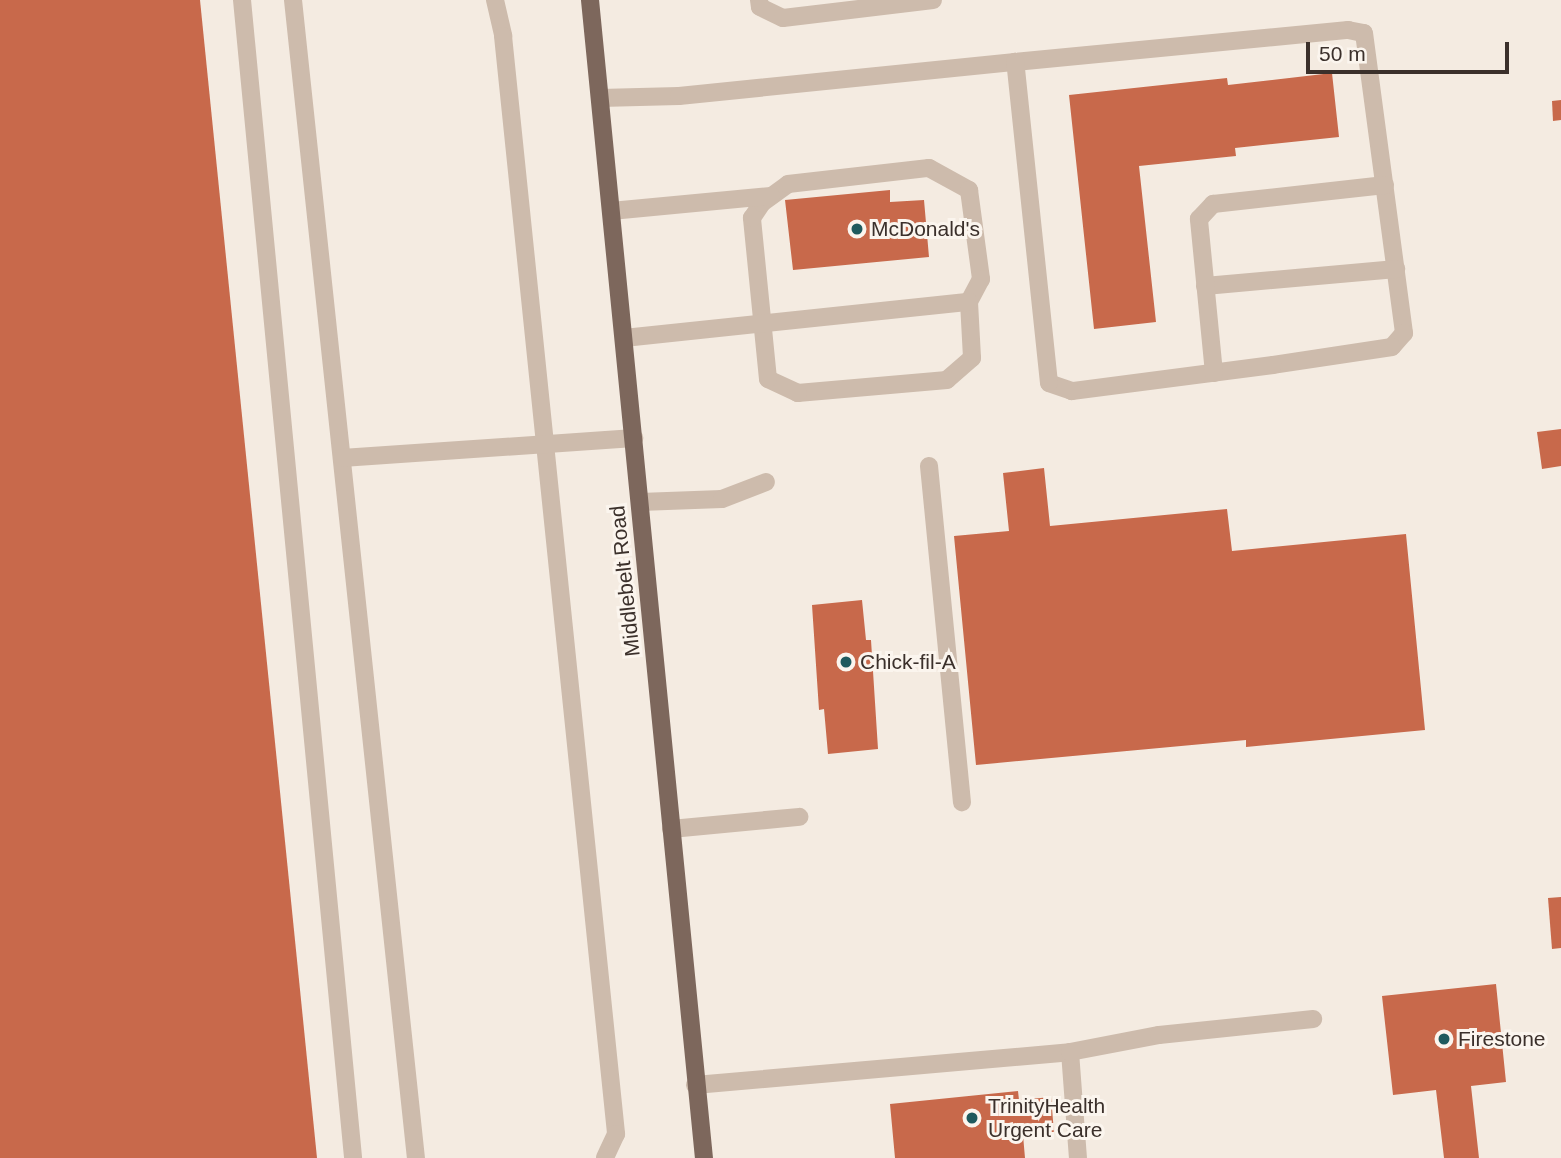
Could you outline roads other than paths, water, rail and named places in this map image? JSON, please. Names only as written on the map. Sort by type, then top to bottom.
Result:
[{"type":"main road","name":"Middlebelt Road","points":[[590,0],[704,1158]]},
{"type":"lane","points":[[242,0],[353,1158]]},
{"type":"lane","points":[[293,0],[416,1158]]},
{"type":"lane","points":[[495,0],[503,36],[616,1134],[605,1158]]},
{"type":"lane","points":[[759,0],[760,7],[783,18],[933,0]]},
{"type":"lane","points":[[600,98],[679,96],[1015,62],[1348,30],[1364,33],[1404,333],[1392,347],[1214,373],[1072,391],[1049,383],[1015,62]]},
{"type":"lane","points":[[929,169],[968,190],[981,278],[969,302],[972,358],[947,380],[798,393],[768,379],[752,218],[771,196],[788,184],[929,169]]},
{"type":"lane","points":[[1214,373],[1199,219],[1213,204],[1385,185]]},
{"type":"lane","points":[[611,211],[771,196]]},
{"type":"lane","points":[[1205,286],[1396,269]]},
{"type":"lane","points":[[624,338],[969,302]]},
{"type":"lane","points":[[342,458],[634,438]]},
{"type":"lane","points":[[929,466],[962,802]]},
{"type":"lane","points":[[640,502],[722,499],[766,482]]},
{"type":"lane","points":[[671,829],[799,817]]},
{"type":"lane","points":[[695,1085],[1070,1052],[1159,1035],[1312,1019]]},
{"type":"lane","points":[[1070,1052],[1079,1158]]},
{"type":"place","name":"McDonald's","points":[[857,229]]},
{"type":"place","name":"Chick-fil-A","points":[[846,662]]},
{"type":"place","name":"Firestone","points":[[1444,1039]]},
{"type":"place","name":"TrinityHealth Urgent Care","points":[[972,1118]]}]
